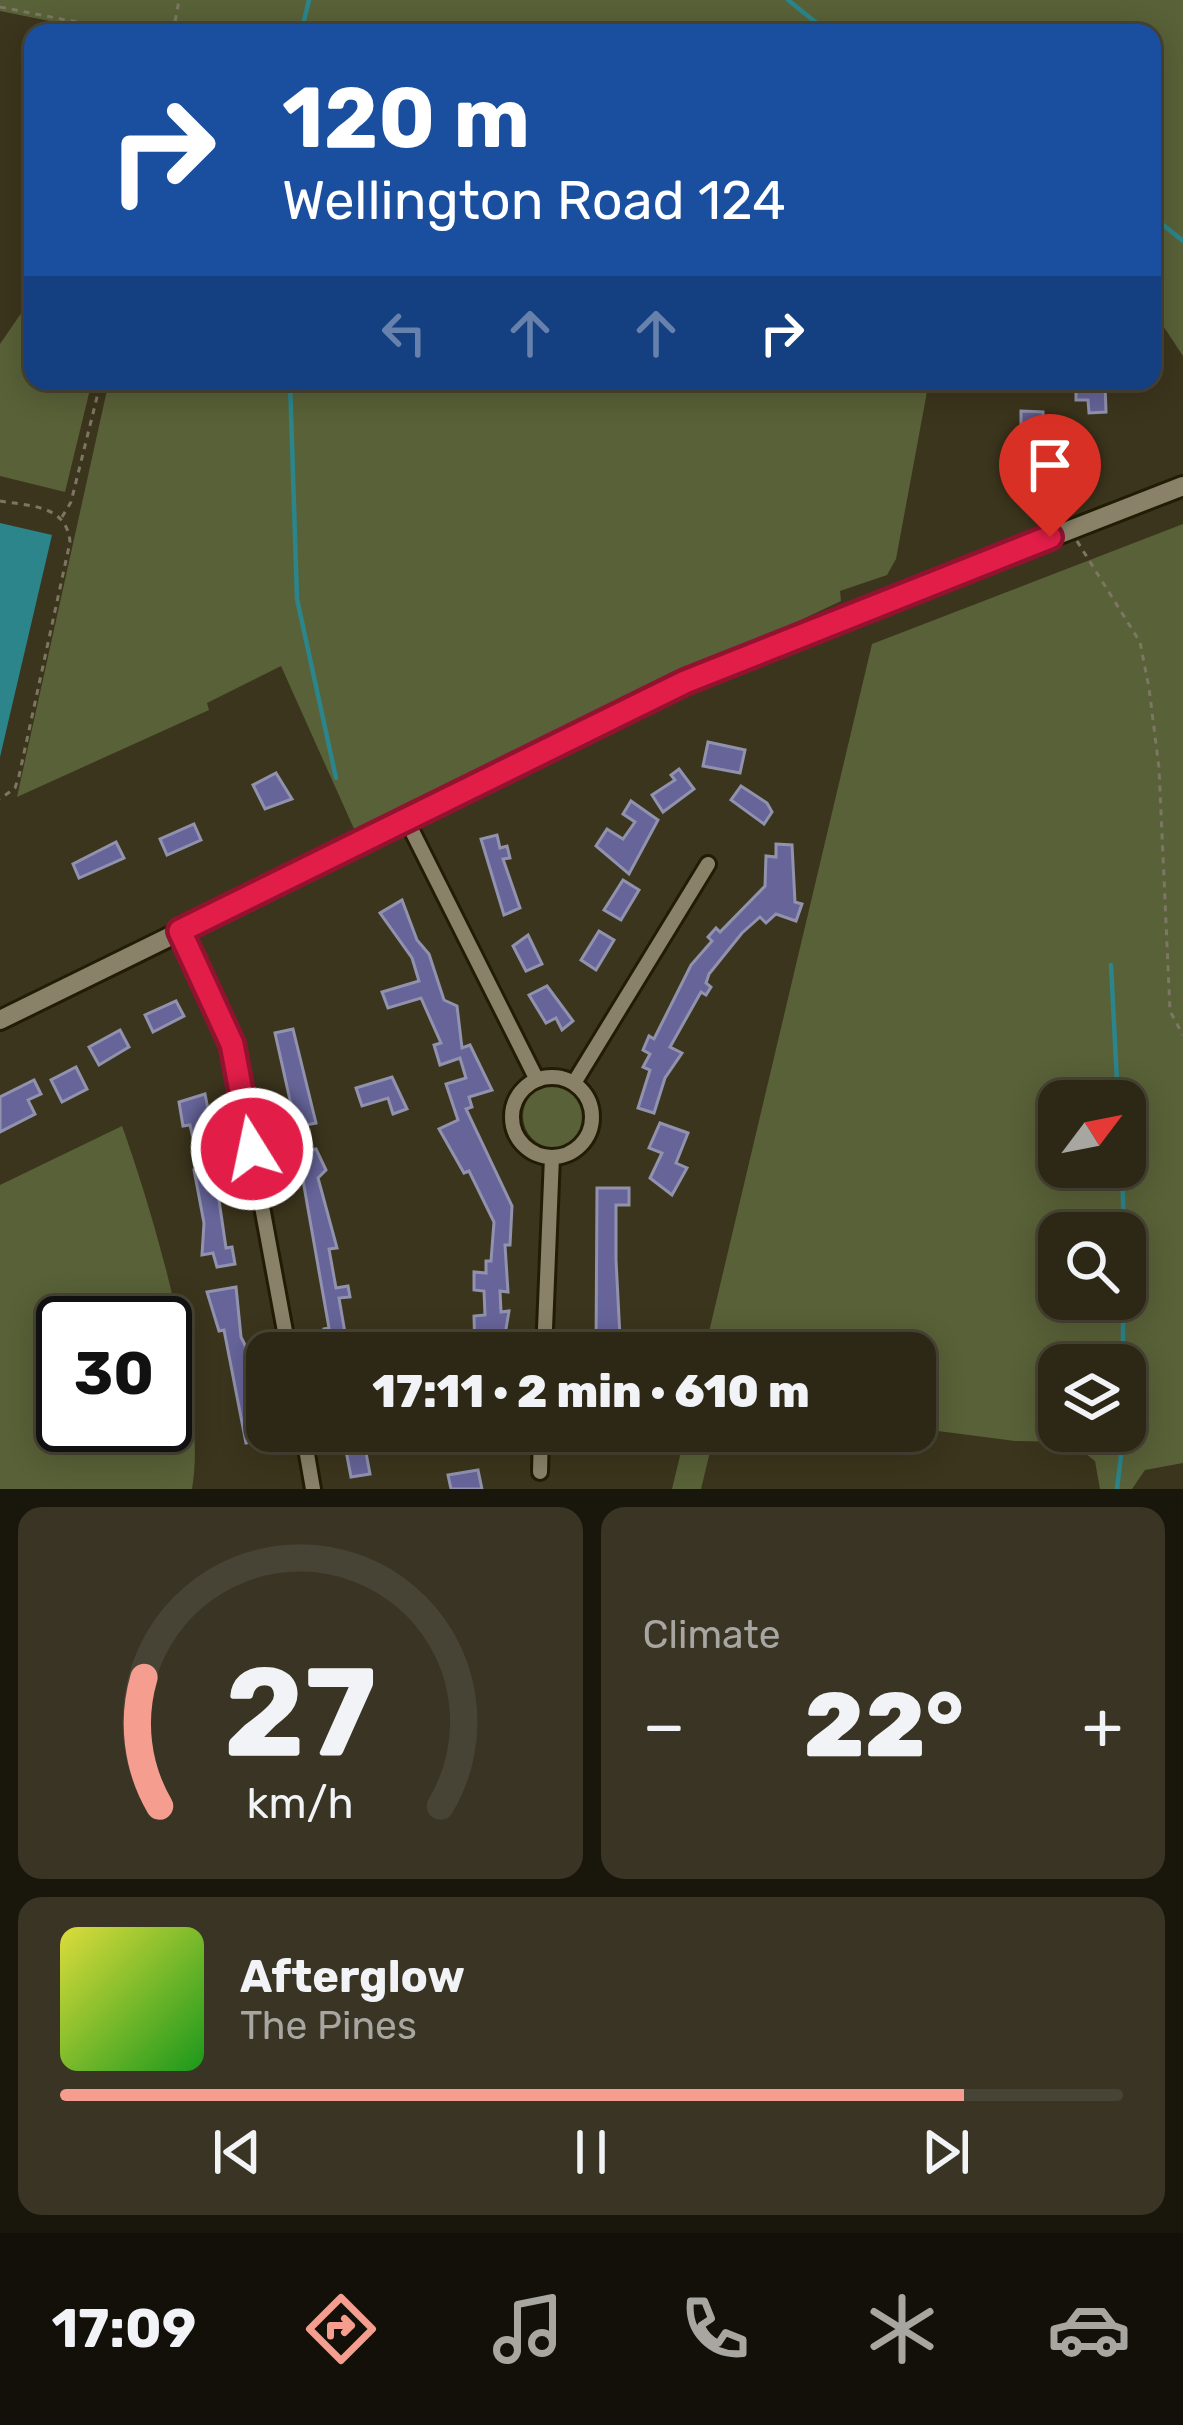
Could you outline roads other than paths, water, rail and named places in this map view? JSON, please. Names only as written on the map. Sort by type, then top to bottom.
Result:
[{"type":"main road","points":[[0,1020],[723,665],[1183,486]]},
{"type":"street","points":[[406,819],[537,1080]]},
{"type":"street","points":[[574,1084],[708,864]]},
{"type":"street","points":[[180,931],[232,1044],[285,1332]]},
{"type":"street","points":[[550,1077],[574,1084],[590,1104],[590,1130],[574,1151],[552,1157],[523,1144],[512,1116],[515,1101],[537,1080],[550,1077]]},
{"type":"street","points":[[545,1332],[552,1157]]},
{"type":"street","points":[[307,1452],[313,1489]]},
{"type":"street","points":[[540,1452],[540,1472]]},
{"type":"water","points":[[0,523],[52,535],[0,757]]},
{"type":"waterway","points":[[303,24],[309,0]]},
{"type":"waterway","points":[[788,0],[818,24]]},
{"type":"waterway","points":[[1161,223],[1183,241]]},
{"type":"waterway","points":[[290,390],[297,599],[336,778]]},
{"type":"waterway","points":[[1111,965],[1117,1080]]},
{"type":"waterway","points":[[1123,1188],[1123,1212]]},
{"type":"waterway","points":[[1123,1320],[1123,1344]]},
{"type":"waterway","points":[[1117,1489],[1121,1452]]}]
